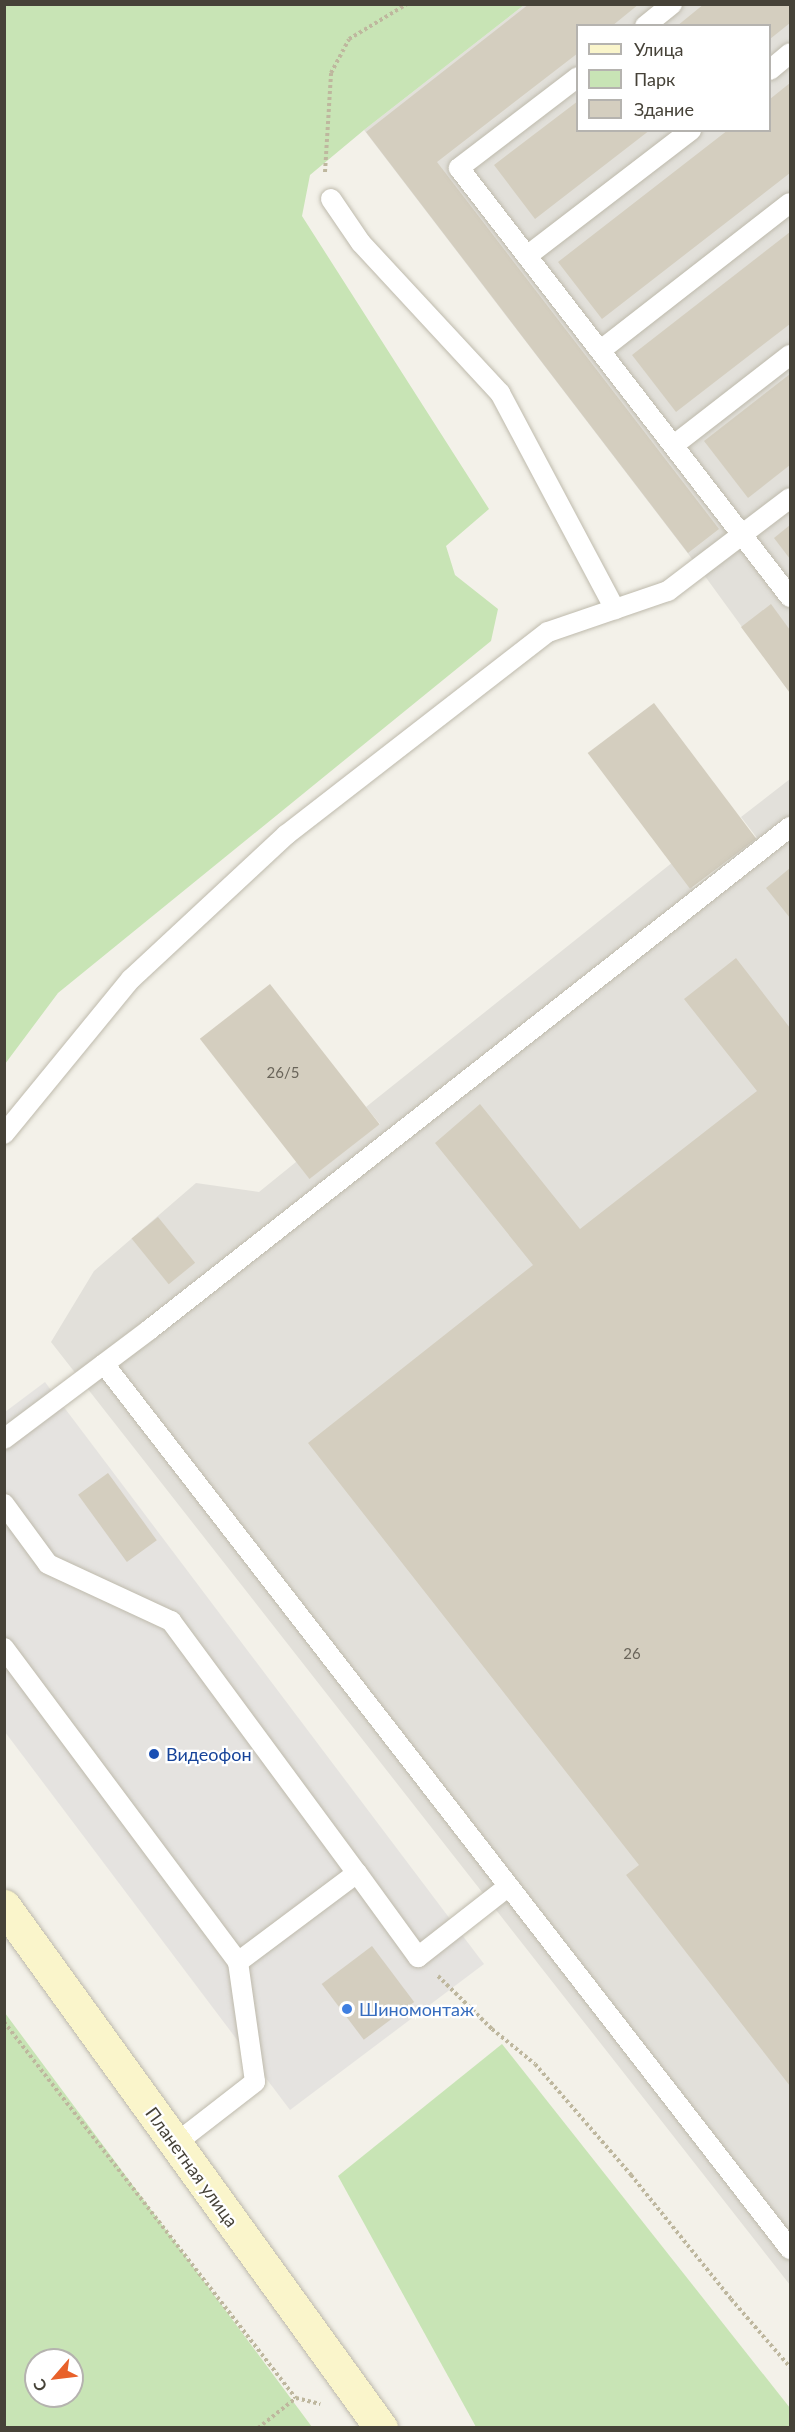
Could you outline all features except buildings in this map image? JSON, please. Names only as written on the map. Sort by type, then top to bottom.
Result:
[{"type":"main road","name":"Планетная улица","points":[[4,1906],[378,2423]]},
{"type":"lane","points":[[647,24],[672,4]]},
{"type":"lane","points":[[771,69],[790,54]]},
{"type":"lane","points":[[576,79],[459,168],[790,597]]},
{"type":"lane","points":[[527,256],[688,132]]},
{"type":"lane","points":[[331,199],[361,243],[500,393],[615,609]]},
{"type":"lane","points":[[601,350],[790,203]]},
{"type":"lane","points":[[674,446],[790,355]]},
{"type":"lane","points":[[4,1134],[131,979],[286,835],[548,632],[668,591],[790,498]]},
{"type":"lane","points":[[4,1439],[104,1364],[790,827]]},
{"type":"lane","points":[[104,1364],[790,2249]]},
{"type":"lane","points":[[4,1504],[48,1564],[171,1621],[418,1957],[509,1886]]},
{"type":"lane","points":[[4,1648],[238,1962],[255,2082],[175,2144]]},
{"type":"lane","points":[[238,1962],[357,1873]]},
{"type":"path","points":[[331,199],[325,175],[331,73],[350,39],[407,4]]},
{"type":"path","points":[[418,1957],[492,2029],[535,2064],[631,2175],[731,2299],[790,2367]]},
{"type":"path","points":[[4,2022],[296,2398],[378,2423]]},
{"type":"path","points":[[258,2427],[296,2398]]},
{"type":"shaded area","points":[[524,5],[790,5],[790,693],[699,568],[364,130]]},
{"type":"shaded area","points":[[790,779],[790,2285],[51,1342],[94,1271],[196,1183],[259,1192],[296,1162],[380,1124],[366,1107],[673,862],[693,888],[757,838],[741,817]]},
{"type":"shaded area","points":[[45,1382],[484,1964],[290,2110],[5,1732],[5,1412]]},
{"type":"green space","points":[[5,4],[524,5],[310,175],[302,216],[489,509],[446,546],[455,575],[498,609],[491,641],[58,993],[5,1064]]},
{"type":"green space","points":[[4,2013],[5,2013],[312,2427],[5,2427]]},
{"type":"green space","points":[[502,2044],[790,2408],[790,2427],[476,2427],[338,2176]]},
{"type":"place","name":"Видеофон","points":[[154,1754]]},
{"type":"place","name":"Шиномонтаж","points":[[347,2009]]}]
